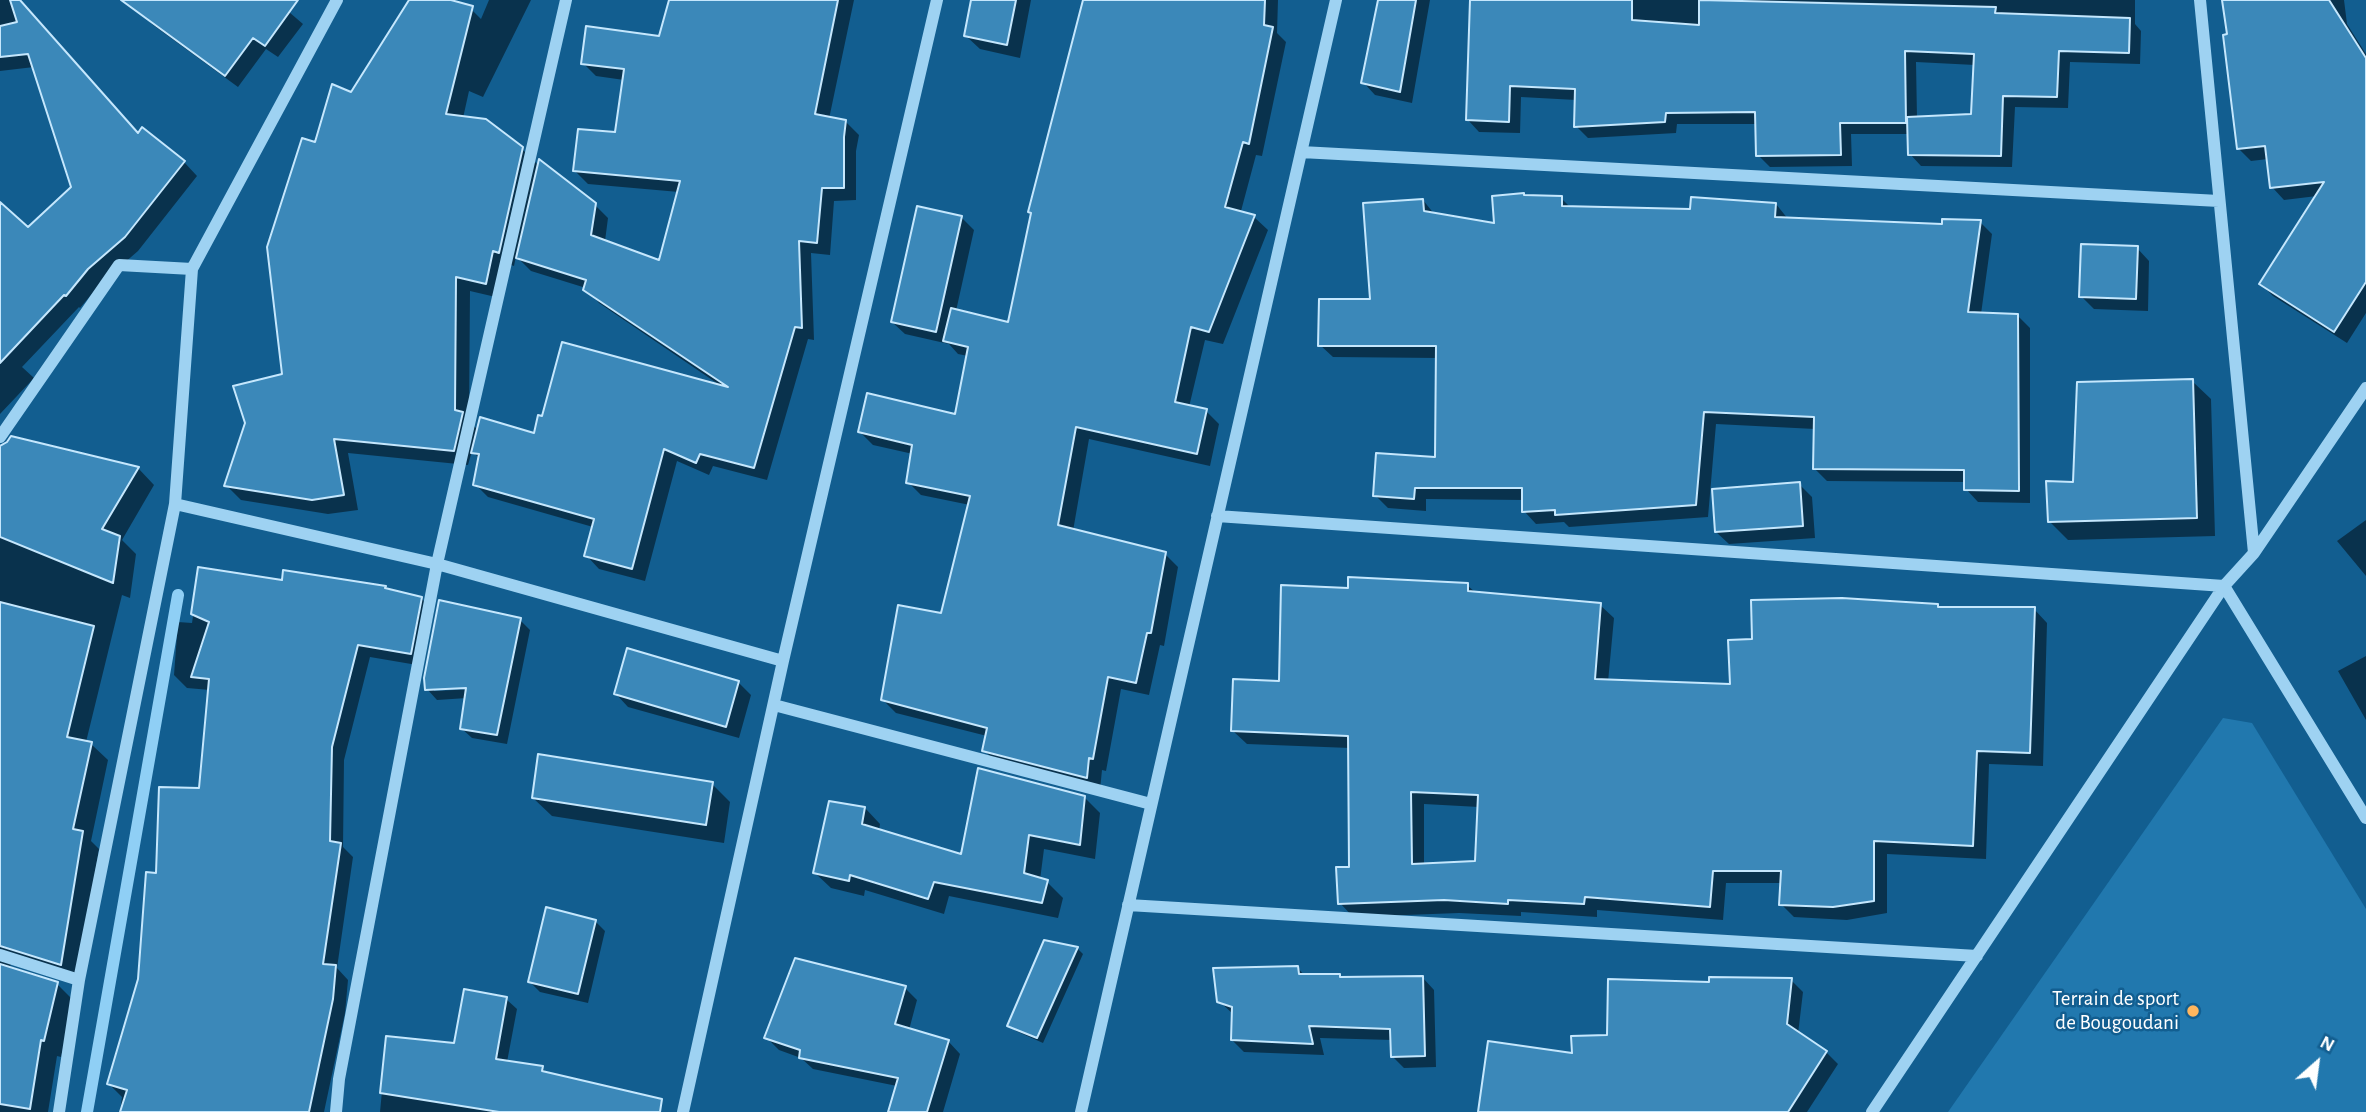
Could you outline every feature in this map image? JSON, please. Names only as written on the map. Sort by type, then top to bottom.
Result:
[{"type":"street","points":[[59,1112],[79,980],[176,504],[192,269],[337,0]]},
{"type":"street","points":[[336,1112],[338,1079],[437,564],[566,0]]},
{"type":"street","points":[[683,1112],[783,661],[937,0]]},
{"type":"street","points":[[1081,1112],[1336,0]]},
{"type":"street","points":[[2200,0],[2253,553]]},
{"type":"street","points":[[1301,152],[2219,201]]},
{"type":"street","points":[[0,437],[119,265],[192,269]]},
{"type":"street","points":[[1872,1112],[2224,586],[2253,553],[2366,388]]},
{"type":"street","points":[[176,504],[437,564],[783,661]]},
{"type":"street","points":[[1217,516],[2224,586]]},
{"type":"street","points":[[2224,586],[2366,818]]},
{"type":"street","points":[[774,705],[1152,804]]},
{"type":"street","points":[[1128,905],[1977,956]]},
{"type":"street","points":[[0,955],[79,980]]},
{"type":"shaded area","name":"Terrain de sport de Bougoudani","points":[[2223,718],[2252,723],[2366,909],[2366,1112],[1948,1112]]},
{"type":"building","points":[[10,0],[20,0],[138,133],[142,127],[185,161],[125,237],[88,269],[66,296],[64,295],[0,363],[0,202],[28,227],[71,187],[28,54],[0,57],[0,26],[17,22]]},
{"type":"building","points":[[121,0],[298,0],[265,46],[253,38],[225,76]]},
{"type":"building","points":[[409,0],[451,0],[473,6],[446,114],[486,119],[523,147],[499,253],[493,251],[486,284],[456,277],[455,410],[463,412],[454,451],[334,439],[344,495],[312,500],[224,486],[245,423],[233,386],[282,374],[267,247],[302,138],[315,142],[332,84],[351,92]]},
{"type":"building","points":[[669,0],[838,0],[815,114],[846,120],[844,188],[822,188],[817,243],[799,241],[802,328],[795,327],[754,468],[700,454],[696,463],[664,449],[632,569],[584,556],[594,519],[473,485],[479,454],[471,453],[480,417],[534,433],[538,415],[542,416],[562,342],[728,387],[583,290],[586,280],[516,258],[539,159],[596,203],[591,235],[659,260],[680,181],[573,171],[578,129],[615,132],[624,69],[581,64],[586,26],[659,36]]},
{"type":"building","points":[[971,0],[1016,0],[1007,45],[964,36]]},
{"type":"building","points":[[1083,0],[1265,0],[1264,25],[1273,27],[1249,144],[1243,142],[1225,207],[1255,215],[1209,332],[1191,327],[1175,402],[1207,409],[1197,454],[1076,427],[1058,525],[1166,552],[1151,633],[1147,633],[1136,683],[1108,677],[1093,759],[1089,758],[1087,778],[982,751],[987,728],[881,700],[898,605],[941,613],[970,496],[906,483],[912,445],[858,432],[867,393],[955,414],[968,347],[943,341],[951,308],[1008,322],[1031,213],[1028,212]]},
{"type":"building","points":[[1378,0],[1416,0],[1400,92],[1361,83]]},
{"type":"building","points":[[1470,0],[1632,0],[1632,20],[1699,25],[1699,0],[1996,7],[1995,13],[2130,18],[2129,53],[2059,51],[2057,97],[2003,96],[2001,156],[1908,155],[1907,117],[1971,114],[1974,54],[1905,51],[1906,123],[1840,123],[1841,155],[1756,156],[1755,112],[1666,113],[1665,122],[1574,127],[1575,89],[1510,86],[1509,122],[1466,120]]},
{"type":"building","points":[[2222,0],[2329,0],[2366,58],[2366,282],[2334,332],[2259,284],[2324,182],[2270,188],[2265,146],[2237,149],[2223,35],[2227,34]]},
{"type":"building","points":[[1524,193],[1562,196],[1562,206],[1690,209],[1691,197],[1776,203],[1775,217],[1942,224],[1942,219],[1981,220],[1968,312],[2018,314],[2019,491],[1964,490],[1964,470],[1813,469],[1814,417],[1704,412],[1696,505],[1555,515],[1555,510],[1522,512],[1522,488],[1415,488],[1414,499],[1373,496],[1376,453],[1435,457],[1436,346],[1318,346],[1319,299],[1370,299],[1363,203],[1423,199],[1424,211],[1494,223],[1492,196]]},
{"type":"building","points":[[917,206],[962,216],[936,332],[891,322]]},
{"type":"building","points":[[2081,244],[2138,246],[2136,299],[2079,297]]},
{"type":"building","points":[[2193,379],[2197,518],[2048,522],[2046,481],[2073,482],[2077,382]]},
{"type":"building","points":[[11,436],[139,467],[102,529],[120,536],[113,583],[0,537],[0,446]]},
{"type":"building","points":[[1800,482],[1803,526],[1715,532],[1712,489]]},
{"type":"building","points":[[198,567],[282,580],[283,570],[386,586],[385,588],[422,597],[411,654],[358,645],[332,747],[330,841],[341,843],[323,964],[336,965],[333,999],[309,1112],[120,1112],[127,1090],[107,1084],[138,979],[146,872],[156,873],[159,787],[199,788],[209,679],[191,677],[209,622],[191,614]]},
{"type":"building","points":[[1348,577],[1468,583],[1468,591],[1601,603],[1595,679],[1730,684],[1728,640],[1752,639],[1751,600],[1842,598],[1938,604],[1938,607],[2035,607],[2030,753],[1977,751],[1973,846],[1874,841],[1874,901],[1833,907],[1779,905],[1781,871],[1713,871],[1710,907],[1585,897],[1584,904],[1508,900],[1508,904],[1444,900],[1338,904],[1336,867],[1349,867],[1348,736],[1231,731],[1233,679],[1279,681],[1281,585],[1348,588]],"holes":[[[1411,792],[1478,795],[1475,861],[1412,864]]]},
{"type":"building","points":[[439,600],[521,618],[497,735],[460,729],[466,688],[425,690],[424,678]]},
{"type":"building","points":[[0,602],[94,626],[67,737],[92,742],[73,829],[83,831],[61,965],[0,946]]},
{"type":"building","points":[[627,648],[739,681],[726,727],[614,694]]},
{"type":"building","points":[[538,754],[713,782],[706,825],[532,798]]},
{"type":"building","points":[[978,768],[1085,796],[1080,845],[1029,835],[1024,873],[1048,880],[1042,903],[934,882],[928,899],[850,875],[849,881],[813,873],[829,801],[865,807],[862,824],[961,854]]},
{"type":"building","points":[[546,907],[596,920],[578,994],[528,982]]},
{"type":"building","points":[[1044,940],[1078,947],[1037,1038],[1007,1026]]},
{"type":"building","points":[[795,958],[906,986],[895,1024],[949,1040],[927,1112],[888,1112],[898,1078],[799,1058],[800,1050],[764,1038]]},
{"type":"building","points":[[0,964],[58,982],[44,1041],[41,1040],[30,1109],[0,1104]]},
{"type":"building","points":[[1298,966],[1299,974],[1340,974],[1340,977],[1423,976],[1425,1056],[1391,1057],[1390,1029],[1309,1026],[1313,1044],[1231,1040],[1232,1007],[1217,1002],[1213,968]]},
{"type":"building","points":[[1709,977],[1792,978],[1787,1024],[1827,1051],[1788,1112],[1478,1112],[1488,1041],[1572,1053],[1571,1036],[1607,1035],[1608,979],[1709,982]]},
{"type":"building","points":[[464,989],[507,997],[496,1059],[543,1066],[542,1071],[662,1099],[660,1112],[499,1112],[380,1093],[386,1036],[454,1043]]},
{"type":"waterway","points":[[87,1112],[178,595]]},
{"type":"place","name":"Terrain de sport de Bougoudani","points":[[2193,1011]]}]
